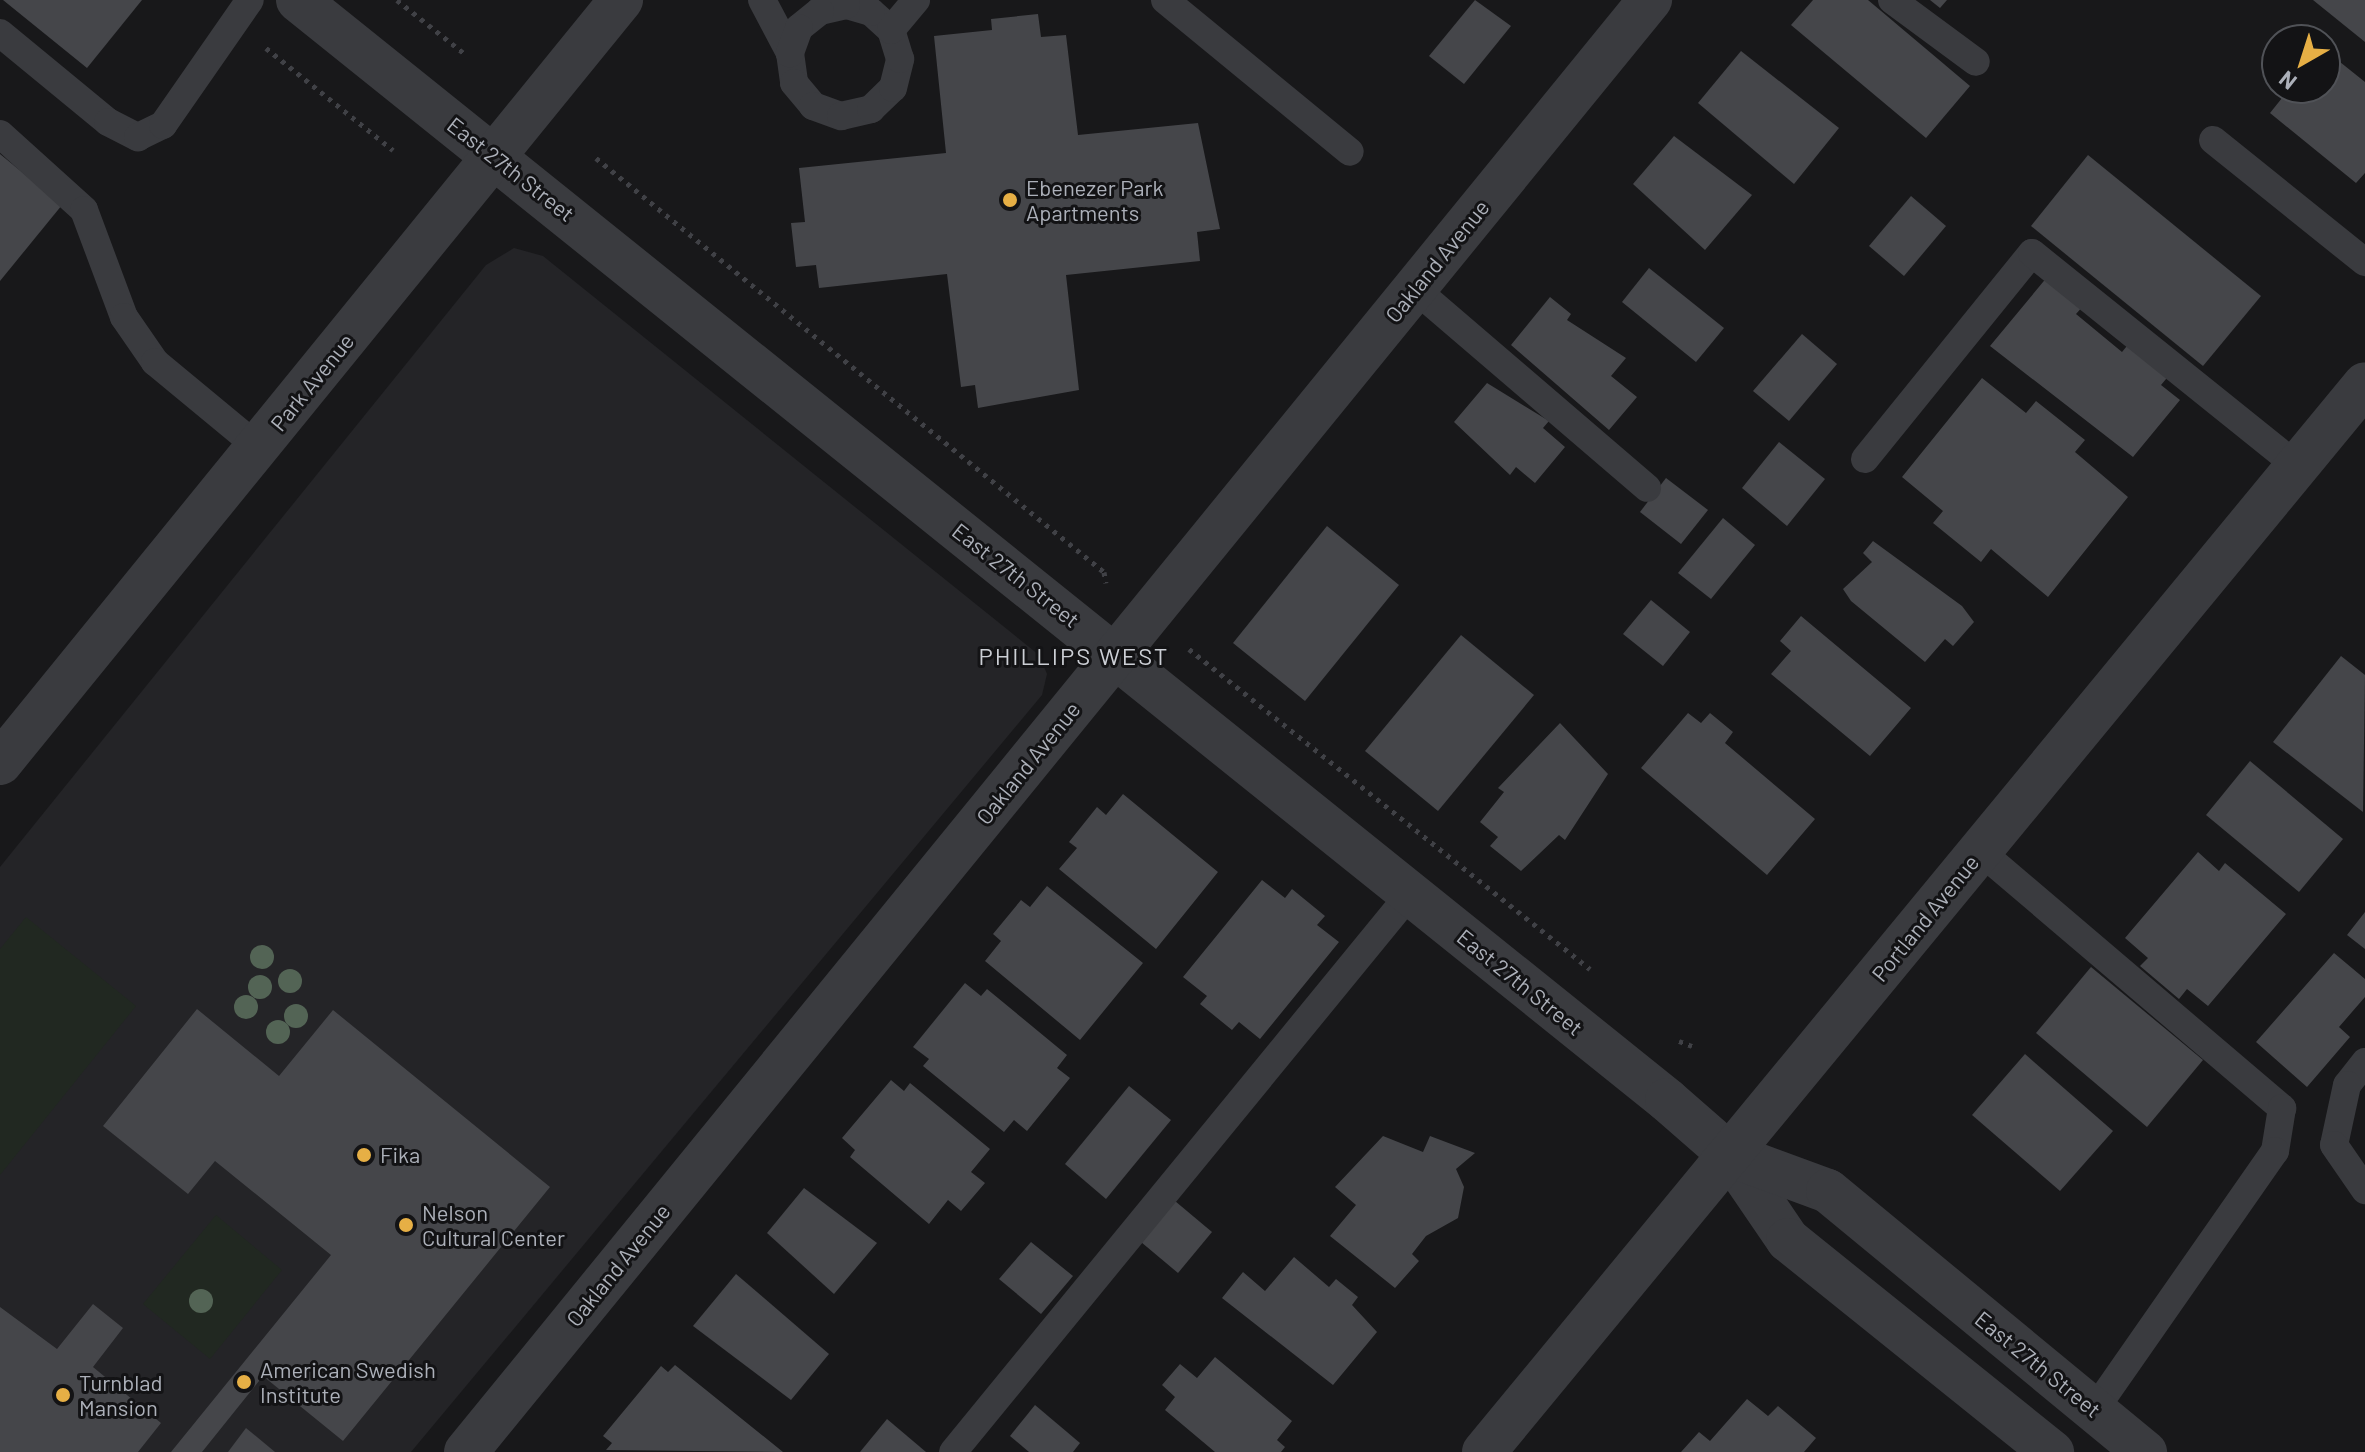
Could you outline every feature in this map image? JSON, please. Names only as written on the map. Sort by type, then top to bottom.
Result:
[{"type":"street","name":"East 27th Street","points":[[298,0],[1117,652],[1730,1155],[1788,1240],[2052,1452]]},
{"type":"street","name":"Park Avenue","points":[[0,763],[621,0]]},
{"type":"street","name":"Oakland Avenue","points":[[466,1452],[1414,288],[1635,5]]},
{"type":"street","name":"Portland Avenue","points":[[1484,1452],[2365,384]]},
{"type":"street","name":"East 27th Street","points":[[1730,1155],[1828,1191],[2145,1452]]},
{"type":"lane","points":[[762,0],[790,53],[794,83],[813,106],[856,113],[893,88],[900,59],[891,30],[871,12],[846,5],[820,11],[799,28],[790,53]]},
{"type":"lane","points":[[891,30],[916,0]]},
{"type":"lane","points":[[1165,0],[1350,152]]},
{"type":"lane","points":[[1892,0],[1976,62]]},
{"type":"lane","points":[[0,33],[108,122],[138,137],[163,125],[241,11]]},
{"type":"lane","points":[[0,134],[84,210],[124,317],[155,362],[259,448]]},
{"type":"lane","points":[[2213,140],[2365,262]]},
{"type":"lane","points":[[1865,459],[2032,253],[2297,466]]},
{"type":"lane","points":[[1414,288],[1647,488]]},
{"type":"lane","points":[[1980,851],[2282,1108],[2275,1151],[2094,1410]]},
{"type":"lane","points":[[953,1452],[1410,894]]},
{"type":"lane","points":[[2365,1062],[2347,1085],[2334,1145],[2365,1190]]},
{"type":"path","points":[[397,0],[465,54]]},
{"type":"path","points":[[241,11],[393,150]]},
{"type":"path","points":[[596,158],[1104,572],[1106,584]]},
{"type":"path","points":[[1184,648],[1197,651],[1598,976]]},
{"type":"path","points":[[1671,1035],[1692,1046]]},
{"type":"shaded area","points":[[514,248],[543,256],[1039,655],[1047,674],[1042,695],[411,1452],[0,1452],[0,867],[486,265]]},
{"type":"shaded area","points":[[26,917],[136,1006],[0,1175],[0,949]]},
{"type":"shaded area","points":[[216,1215],[282,1270],[210,1359],[143,1304]]},
{"type":"building","points":[[3,0],[142,0],[87,68]]},
{"type":"building","points":[[1475,0],[1511,26],[1464,84],[1429,56]]},
{"type":"building","points":[[1813,0],[1868,0],[1970,86],[1926,138],[1791,25]]},
{"type":"building","points":[[1930,0],[1947,0],[1940,8]]},
{"type":"building","points":[[2313,0],[2365,0],[2365,42]]},
{"type":"building","name":"Ebenezer Park Apartments","points":[[1038,14],[1041,37],[1066,35],[1078,135],[1198,123],[1220,229],[1197,232],[1200,261],[1066,275],[1079,390],[978,408],[975,385],[961,387],[947,274],[819,288],[816,265],[796,267],[791,223],[805,222],[799,168],[946,153],[934,36],[992,30],[991,19]]},
{"type":"building","points":[[1741,51],[1839,128],[1794,184],[1698,103]]},
{"type":"building","points":[[2341,63],[2365,82],[2365,173],[2356,183],[2270,113],[2277,104],[2341,104]]},
{"type":"building","points":[[1674,136],[1752,195],[1705,250],[1633,184]]},
{"type":"building","points":[[0,154],[62,205],[0,281]]},
{"type":"building","points":[[2088,155],[2261,296],[2203,366],[2031,226]]},
{"type":"building","points":[[1911,196],[1946,226],[1904,276],[1869,246]]},
{"type":"building","points":[[1649,268],[1724,328],[1696,362],[1622,302]]},
{"type":"building","points":[[2048,276],[2084,305],[2076,314],[2122,352],[2131,341],[2171,373],[2161,385],[2180,400],[2133,457],[1990,346]]},
{"type":"building","points":[[1550,297],[1571,314],[1567,320],[1626,358],[1611,376],[1637,397],[1609,430],[1511,345]]},
{"type":"building","points":[[1802,334],[1837,364],[1789,421],[1753,391]]},
{"type":"building","points":[[1982,378],[2026,413],[2036,401],[2085,440],[2075,452],[2128,497],[2048,597],[1991,549],[1981,562],[1933,523],[1943,511],[1902,477]]},
{"type":"building","points":[[1487,383],[1549,421],[1543,428],[1565,447],[1535,483],[1516,467],[1510,475],[1454,422]]},
{"type":"building","points":[[1779,442],[1825,479],[1787,526],[1742,488]]},
{"type":"building","points":[[1666,478],[1708,510],[1681,544],[1640,512]]},
{"type":"building","points":[[1723,518],[1755,545],[1711,599],[1678,573]]},
{"type":"building","points":[[1327,526],[1399,585],[1305,701],[1233,643]]},
{"type":"building","points":[[1873,541],[1962,606],[1974,622],[1953,646],[1945,639],[1925,662],[1851,601],[1843,589],[1872,562],[1863,553]]},
{"type":"building","points":[[1651,600],[1690,632],[1663,666],[1623,634]]},
{"type":"building","points":[[1801,616],[1911,708],[1870,756],[1771,674],[1791,651],[1780,641]]},
{"type":"building","points":[[1461,635],[1534,695],[1438,811],[1365,751]]},
{"type":"building","points":[[2341,656],[2365,675],[2363,812],[2273,742]]},
{"type":"building","points":[[1688,713],[1701,723],[1710,713],[1733,732],[1725,743],[1815,819],[1767,875],[1641,768]]},
{"type":"building","points":[[1560,723],[1608,774],[1565,840],[1559,835],[1521,871],[1490,846],[1498,837],[1480,822],[1504,792],[1498,788]]},
{"type":"building","points":[[2250,761],[2343,839],[2299,892],[2206,815]]},
{"type":"building","points":[[1123,794],[1218,872],[1156,949],[1059,869],[1077,848],[1069,842],[1097,807],[1106,815]]},
{"type":"building","points":[[2198,852],[2219,871],[2225,863],[2286,914],[2208,1006],[2187,989],[2179,999],[2140,966],[2148,958],[2125,938]]},
{"type":"building","points":[[1262,880],[1285,898],[1292,889],[1325,916],[1317,925],[1339,942],[1260,1039],[1239,1022],[1232,1030],[1200,1004],[1207,996],[1183,977]]},
{"type":"building","points":[[1047,886],[1143,963],[1080,1040],[985,961],[1001,941],[993,934],[1021,900],[1030,907]]},
{"type":"building","points":[[2365,912],[2365,949],[2347,935]]},
{"type":"building","points":[[2334,953],[2365,979],[2365,997],[2339,1027],[2350,1037],[2307,1087],[2256,1042]]},
{"type":"building","points":[[2091,967],[2203,1060],[2147,1127],[2036,1033]]},
{"type":"building","points":[[965,983],[981,996],[987,989],[1067,1055],[1057,1068],[1070,1078],[1027,1131],[1014,1120],[1004,1132],[923,1066],[929,1059],[913,1047]]},
{"type":"building","name":"Nelson Cultural Center","points":[[197,1009],[279,1076],[333,1010],[550,1187],[343,1441],[263,1376],[202,1452],[171,1452],[331,1255],[215,1161],[188,1194],[103,1126]]},
{"type":"building","points":[[2025,1054],[2113,1131],[2060,1191],[1972,1115]]},
{"type":"building","points":[[891,1080],[904,1091],[910,1083],[990,1149],[971,1172],[985,1183],[961,1211],[948,1200],[929,1224],[850,1157],[855,1150],[842,1138]]},
{"type":"building","points":[[1129,1086],[1171,1120],[1106,1199],[1065,1164]]},
{"type":"building","points":[[1383,1136],[1423,1152],[1430,1136],[1475,1153],[1456,1169],[1464,1187],[1458,1218],[1426,1236],[1412,1254],[1419,1261],[1395,1288],[1330,1236],[1356,1205],[1335,1187]]},
{"type":"building","points":[[804,1188],[877,1243],[834,1294],[767,1233]]},
{"type":"building","points":[[1175,1201],[1212,1232],[1178,1273],[1141,1242]]},
{"type":"building","points":[[1031,1242],[1073,1276],[1041,1314],[999,1279]]},
{"type":"building","points":[[1294,1257],[1329,1287],[1336,1279],[1358,1297],[1352,1305],[1377,1332],[1333,1385],[1222,1298],[1243,1272],[1265,1291]]},
{"type":"building","points":[[736,1274],[829,1354],[791,1400],[693,1326]]},
{"type":"building","name":"Turnblad Mansion","points":[[93,1304],[123,1328],[93,1367],[161,1423],[138,1452],[0,1452],[0,1307],[57,1349]]},
{"type":"building","points":[[1215,1357],[1292,1421],[1277,1440],[1285,1447],[1281,1452],[1215,1452],[1165,1410],[1175,1397],[1162,1385],[1180,1364],[1197,1378]]},
{"type":"building","points":[[675,1365],[783,1452],[606,1450],[612,1443],[603,1436],[661,1366],[668,1372]]},
{"type":"building","points":[[1747,1399],[1768,1416],[1778,1406],[1816,1438],[1804,1452],[1681,1452],[1699,1432],[1710,1441]]},
{"type":"building","points":[[1035,1405],[1080,1443],[1073,1452],[1029,1452],[1010,1436]]},
{"type":"building","points":[[887,1419],[926,1452],[860,1452]]},
{"type":"building","points":[[246,1428],[275,1452],[228,1452]]},
{"type":"place","name":"Ebenezer Park Apartments","points":[[1010,200]]},
{"type":"place","name":"Fika","points":[[364,1155]]},
{"type":"place","name":"Nelson Cultural Center","points":[[406,1225]]},
{"type":"place","name":"American Swedish Institute","points":[[244,1382]]},
{"type":"place","name":"Turnblad Mansion","points":[[63,1395]]},
{"type":"district","name":"PHILLIPS WEST","points":[[1074,656]]}]
